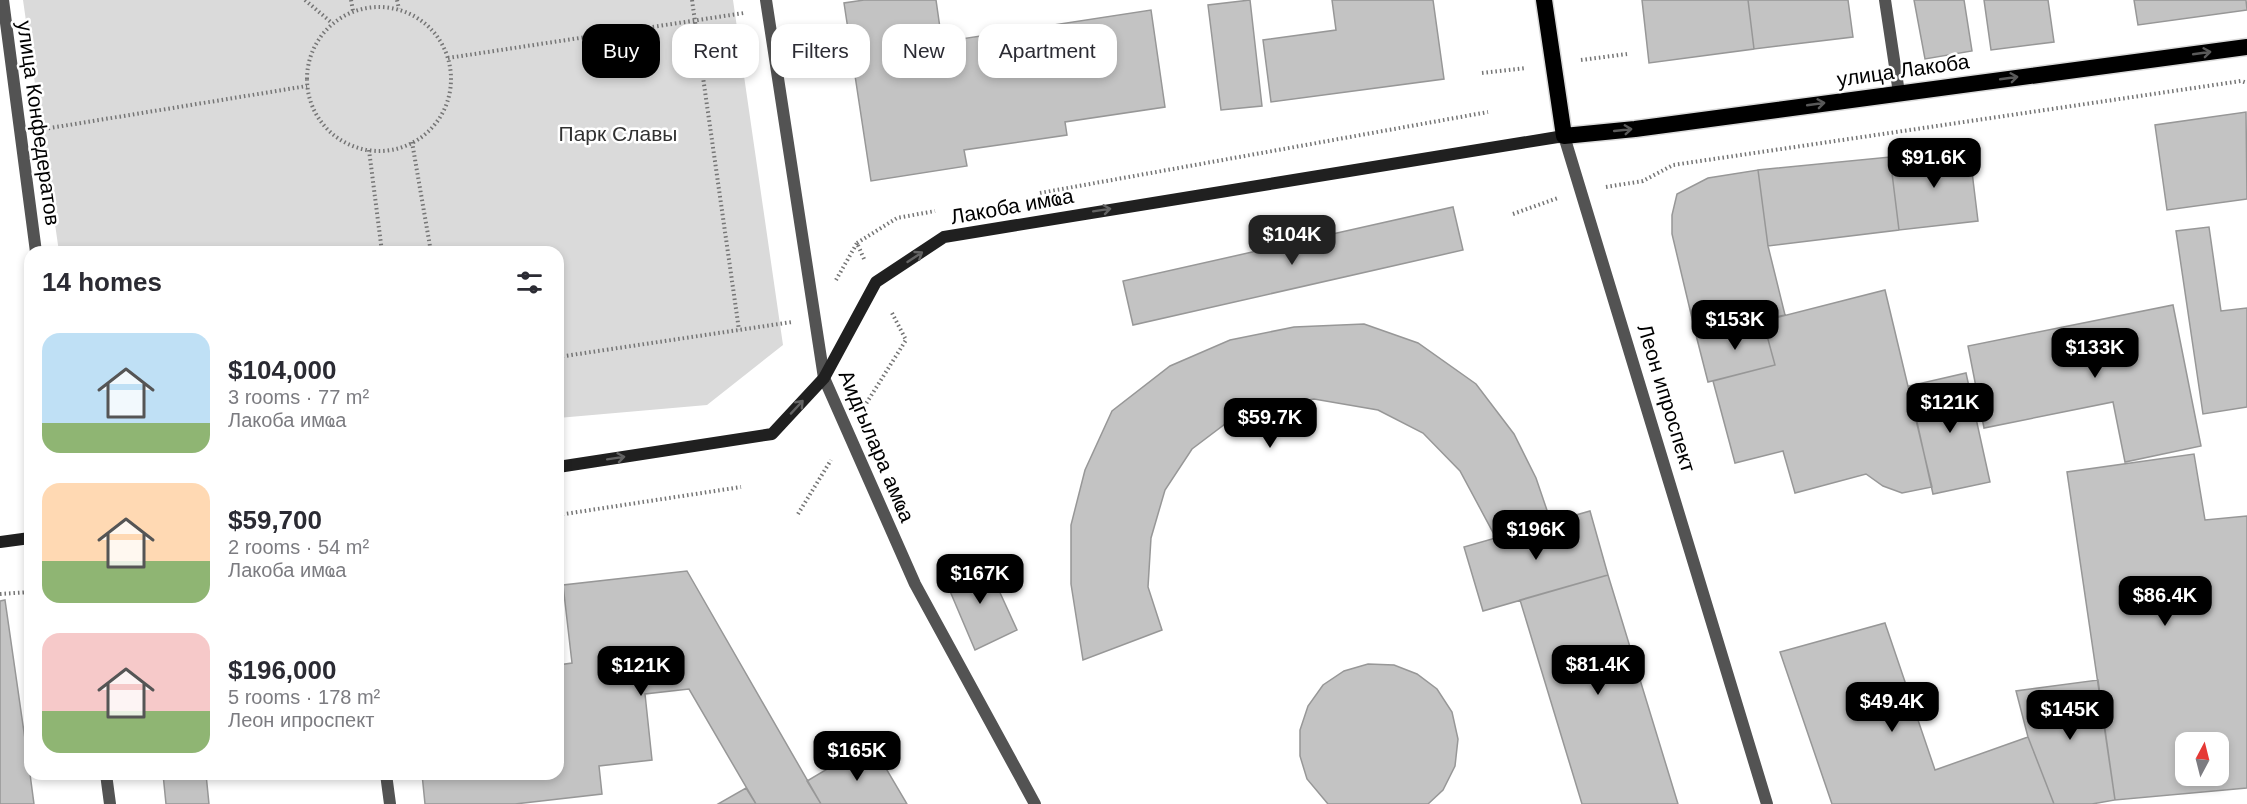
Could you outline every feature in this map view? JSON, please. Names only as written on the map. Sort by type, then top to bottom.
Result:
[{"type":"highway","name":"Леон ипроспект","points":[[1544,0],[1564,136]]},
{"type":"highway","name":"улица Лакоба","points":[[1564,136],[2247,47]]},
{"type":"main road","name":"Лакоба имҩа","points":[[564,466],[772,434],[824,378],[876,282],[944,237],[1564,136]]},
{"type":"main road","points":[[0,542],[24,539]]},
{"type":"street","name":"улица Конфедератов","points":[[3,0],[35,246]]},
{"type":"street","points":[[1885,0],[1899,93]]},
{"type":"street","name":"Аидгылара амҩа","points":[[767,5],[824,378],[915,584],[1035,804]]},
{"type":"street","name":"Леон ипроспект","points":[[1564,136],[1767,804]]},
{"type":"street","points":[[107,780],[110,804]]},
{"type":"street","points":[[387,780],[390,804]]},
{"type":"path","points":[[305,0],[332,23]]},
{"type":"path","points":[[351,0],[353,11]]},
{"type":"path","points":[[397,0],[399,9]]},
{"type":"path","points":[[692,0],[739,330]]},
{"type":"path","points":[[448,58],[695,21],[767,5]]},
{"type":"path","points":[[375,7],[399,9],[420,20],[429,28],[437,36],[448,58],[451,81],[446,105],[434,125],[412,142],[393,149],[369,150],[347,143],[327,129],[314,110],[307,86],[308,63],[317,42],[332,23],[353,11],[375,7]]},
{"type":"path","points":[[1643,181],[1673,165],[2241,81],[2247,83]]},
{"type":"path","points":[[21,133],[307,86]]},
{"type":"path","points":[[1036,193],[1488,112]]},
{"type":"path","points":[[412,142],[430,246]]},
{"type":"path","points":[[369,150],[381,246]]},
{"type":"path","points":[[857,243],[897,218],[943,210]]},
{"type":"path","points":[[564,356],[815,318]]},
{"type":"path","points":[[564,514],[741,487]]},
{"type":"path","points":[[0,594],[24,592]]},
{"type":"green space","name":"Парк Славы","points":[[23,0],[733,0],[736,24],[672,24],[672,78],[744,78],[783,345],[707,405],[564,417],[564,246],[58,246]]},
{"type":"building","points":[[864,0],[936,0],[939,24],[882,24],[882,78],[966,78],[966,38],[978,36],[978,78],[1117,78],[1117,24],[1060,24],[1151,10],[1165,107],[1065,122],[1067,135],[964,150],[967,166],[871,181],[855,78],[870,78],[870,24],[847,24],[844,3]]},
{"type":"building","points":[[1250,0],[1262,106],[1221,110],[1208,5]]},
{"type":"building","points":[[1332,0],[1433,0],[1444,79],[1271,102],[1263,40],[1336,30]]},
{"type":"building","points":[[1642,0],[1748,0],[1754,49],[1649,63]]},
{"type":"building","points":[[1748,0],[1848,0],[1853,37],[1754,49]]},
{"type":"building","points":[[1914,0],[1964,0],[1972,51],[1925,59]]},
{"type":"building","points":[[1984,0],[2048,0],[2054,42],[1991,50]]},
{"type":"building","points":[[2134,0],[2246,0],[2247,10],[2138,25]]},
{"type":"building","points":[[2246,112],[2247,199],[2167,210],[2155,125]]},
{"type":"building","points":[[1969,147],[1978,221],[1899,230],[1890,157]]},
{"type":"building","points":[[1890,157],[1899,230],[1768,246],[1758,170]]},
{"type":"building","points":[[1758,170],[1768,246],[1785,315],[1696,335],[1672,234],[1672,215],[1677,194],[1708,178]]},
{"type":"building","points":[[1453,207],[1463,250],[1133,325],[1123,281]]},
{"type":"building","points":[[2209,227],[2221,311],[2247,308],[2247,407],[2203,414],[2176,231]]},
{"type":"building","points":[[1885,290],[1932,487],[1902,493],[1883,486],[1866,474],[1795,493],[1783,451],[1735,463],[1713,381],[1775,365],[1763,321]]},
{"type":"building","points":[[2173,305],[2201,446],[2125,462],[2113,402],[1984,428],[1968,346]]},
{"type":"building","points":[[1763,321],[1775,365],[1708,382],[1696,335]]},
{"type":"building","points":[[1364,324],[1418,343],[1476,384],[1514,434],[1536,478],[1551,522],[1496,538],[1460,471],[1423,433],[1378,410],[1314,399],[1241,412],[1192,449],[1165,490],[1151,538],[1148,587],[1162,630],[1083,660],[1071,584],[1071,525],[1085,470],[1112,411],[1170,366],[1230,340],[1294,327]]},
{"type":"building","points":[[1966,373],[1990,482],[1933,494],[1909,386]]},
{"type":"building","points":[[2194,454],[2205,520],[2247,516],[2247,788],[2115,800],[2067,472]]},
{"type":"building","points":[[1590,511],[1608,575],[1483,611],[1464,547]]},
{"type":"building","points":[[986,562],[1017,630],[975,650],[944,577]]},
{"type":"building","points":[[687,571],[821,804],[756,804],[689,689],[645,694],[652,760],[599,766],[602,794],[515,804],[425,804],[423,780],[564,780],[564,664],[572,663],[564,585]]},
{"type":"building","points":[[1608,575],[1678,804],[1582,804],[1520,600]]},
{"type":"building","points":[[5,600],[24,734],[24,780],[31,780],[34,804],[0,804],[0,601]]},
{"type":"building","points":[[1885,623],[1935,770],[2028,737],[2054,804],[1832,804],[1780,652]]},
{"type":"building","points":[[1368,664],[1394,665],[1417,674],[1437,689],[1452,712],[1458,739],[1455,766],[1443,790],[1428,804],[1328,804],[1307,779],[1300,756],[1300,730],[1308,706],[1323,685],[1344,671]]},
{"type":"building","points":[[2098,680],[2115,800],[2092,804],[2054,804],[2028,737],[2016,691]]},
{"type":"building","points":[[871,743],[907,804],[821,804],[807,781]]},
{"type":"building","points":[[164,780],[207,780],[209,804],[166,804]]},
{"type":"building","points":[[746,788],[756,804],[718,804]]}]
